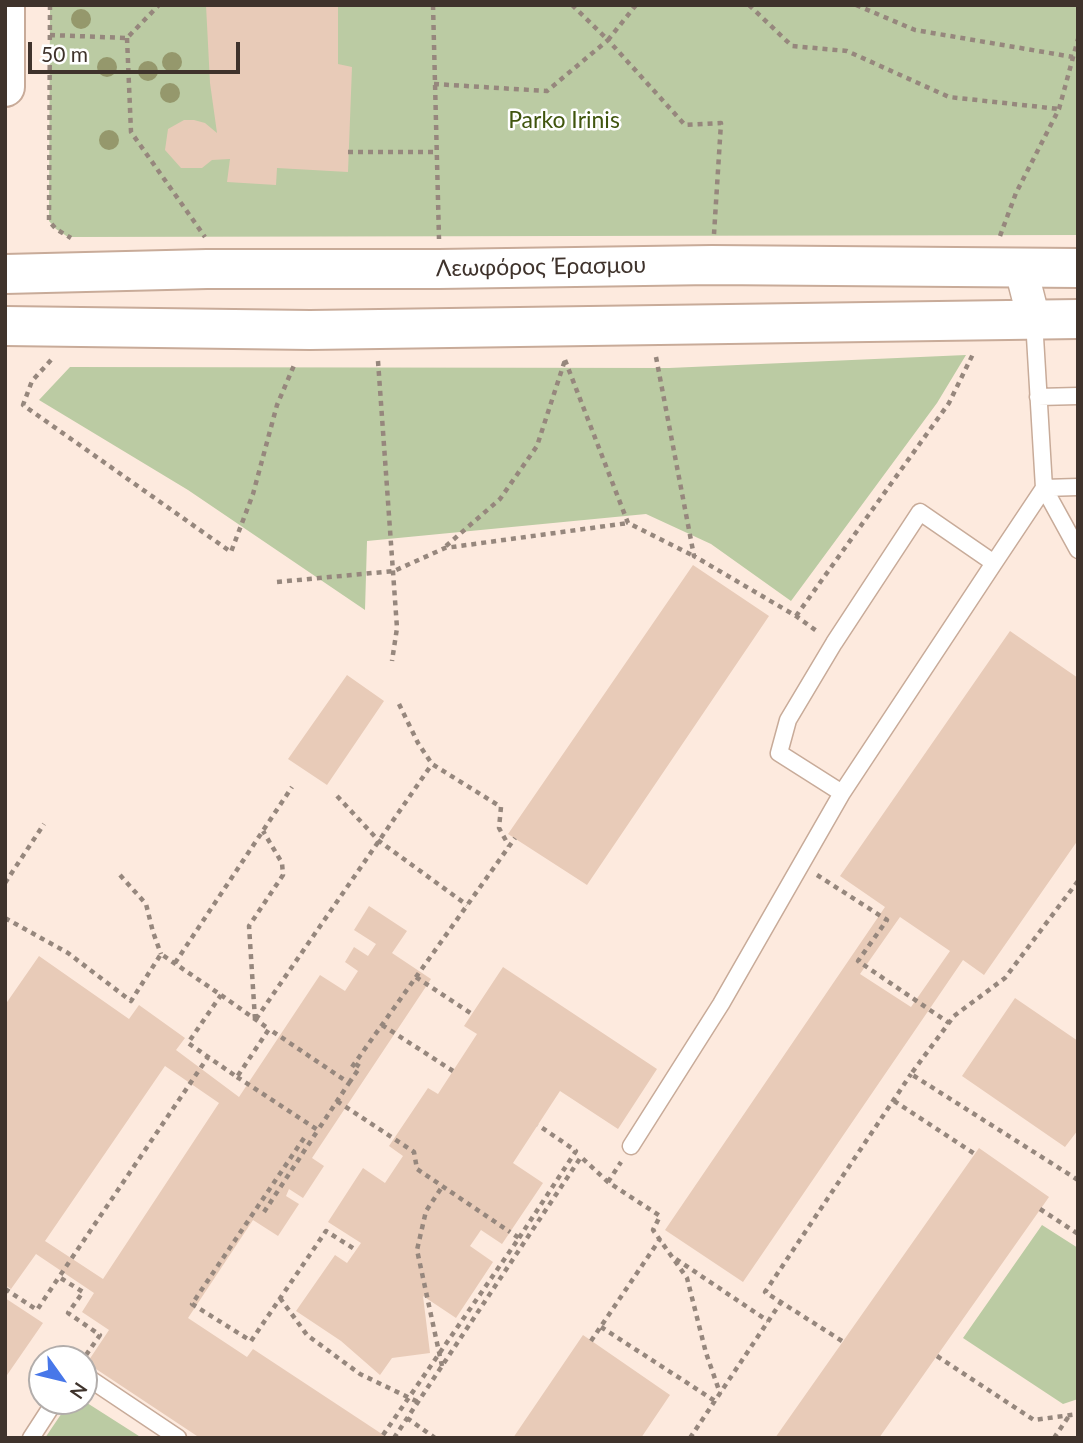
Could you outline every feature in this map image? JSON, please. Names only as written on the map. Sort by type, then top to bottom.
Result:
[{"type":"street","points":[[5,6],[5,87]]},
{"type":"street","points":[[1010,255],[1034,320]]},
{"type":"street","name":"Λεωφόρος Έρασμου","points":[[5,274],[207,269],[712,265],[1010,255],[1078,268]]},
{"type":"street","points":[[5,326],[379,329],[558,343],[650,325],[1078,319]]},
{"type":"lane","points":[[1034,320],[1044,488],[1078,550]]},
{"type":"lane","points":[[1038,397],[1078,396]]},
{"type":"lane","points":[[1044,488],[1078,487]]},
{"type":"lane","points":[[631,1146],[721,1004],[842,793],[1044,488]]},
{"type":"lane","points":[[842,793],[811,776],[779,752],[788,720],[834,643],[920,512],[994,562]]},
{"type":"lane","points":[[98,1385],[177,1438]]},
{"type":"lane","points":[[31,1438],[46,1415]]},
{"type":"path","points":[[50,5],[49,221],[68,237],[94,240],[91,271]]},
{"type":"path","points":[[159,5],[127,38],[131,132],[205,237],[207,269]]},
{"type":"path","points":[[433,5],[439,269]]},
{"type":"path","points":[[572,5],[608,40],[685,125],[721,124],[712,265]]},
{"type":"path","points":[[434,84],[547,91],[608,40],[636,5]]},
{"type":"path","points":[[749,5],[792,46],[847,51],[949,97],[1059,109]]},
{"type":"path","points":[[856,5],[915,30],[1073,57]]},
{"type":"path","points":[[50,35],[127,38]]},
{"type":"path","points":[[1010,255],[1016,193],[1059,109],[1078,39]]},
{"type":"path","points":[[348,152],[436,152]]},
{"type":"path","points":[[650,325],[694,556]]},
{"type":"path","points":[[379,329],[378,360],[397,628],[392,661]]},
{"type":"path","points":[[23,405],[231,552],[253,494],[277,405],[310,330]]},
{"type":"path","points":[[558,343],[628,523]]},
{"type":"path","points":[[445,548],[500,499],[537,446],[558,343]]},
{"type":"path","points":[[796,616],[948,403],[975,349]]},
{"type":"path","points":[[277,582],[394,570],[445,548],[628,523],[694,556],[796,616],[834,643]]},
{"type":"path","points":[[399,704],[418,743],[432,764],[501,807],[499,828],[509,846]]},
{"type":"path","points":[[256,1019],[432,764]]},
{"type":"path","points":[[175,962],[292,787]]},
{"type":"path","points":[[337,796],[379,841],[467,905]]},
{"type":"path","points":[[5,883],[44,824]]},
{"type":"path","points":[[256,1019],[249,926],[283,875],[282,863],[263,831]]},
{"type":"path","points":[[264,1212],[360,1067],[353,1065],[515,838]]},
{"type":"path","points":[[802,864],[887,920],[858,961],[950,1023]]},
{"type":"path","points":[[120,875],[146,904],[162,954],[349,1083]]},
{"type":"path","points":[[842,1341],[765,1292],[911,1074],[954,1016],[1005,978],[1078,881]]},
{"type":"path","points":[[5,918],[68,953],[131,1001],[162,954]]},
{"type":"path","points":[[416,976],[472,1014]]},
{"type":"path","points":[[221,995],[188,1043],[318,1130]]},
{"type":"path","points":[[382,1025],[453,1070]]},
{"type":"path","points":[[237,1077],[269,1029]]},
{"type":"path","points":[[5,1289],[37,1310],[208,1057]]},
{"type":"path","points":[[911,1074],[1077,1177]]},
{"type":"path","points":[[337,1101],[398,1144],[414,1152],[417,1169],[519,1238]]},
{"type":"path","points":[[894,1101],[975,1154]]},
{"type":"path","points":[[383,1435],[576,1151],[538,1125]]},
{"type":"path","points":[[304,1138],[192,1304],[251,1341],[326,1231],[356,1250]]},
{"type":"path","points":[[394,1438],[581,1157],[608,1182],[660,1216],[653,1230],[687,1278],[706,1353],[720,1393]]},
{"type":"path","points":[[442,1186],[426,1210],[417,1250],[442,1367]]},
{"type":"path","points":[[1040,1209],[1078,1234]]},
{"type":"path","points":[[591,1341],[660,1238]]},
{"type":"path","points":[[674,1258],[768,1321]]},
{"type":"path","points":[[59,1277],[83,1292],[68,1313],[100,1335],[93,1345]]},
{"type":"path","points":[[280,1298],[307,1335],[360,1374],[418,1402]]},
{"type":"path","points":[[701,1438],[692,1435],[781,1302]]},
{"type":"path","points":[[601,1326],[715,1401]]},
{"type":"path","points":[[937,1356],[1034,1420],[1078,1415]]},
{"type":"path","points":[[1054,1438],[1069,1415]]},
{"type":"path","points":[[407,1418],[435,1438]]},
{"type":"green space","name":"Parko Irinis","points":[[50,5],[1078,5],[1078,235],[68,237],[49,221]]},
{"type":"green space","points":[[966,355],[937,403],[791,601],[711,544],[646,514],[367,541],[365,610],[188,490],[39,400],[70,367],[669,368]]},
{"type":"green space","points":[[1042,1225],[1078,1248],[1078,1399],[1063,1404],[963,1338]]},
{"type":"green space","points":[[98,1410],[142,1438],[45,1438],[61,1415],[98,1415]]},
{"type":"building","points":[[206,5],[338,5],[338,64],[352,67],[348,172],[277,168],[276,185],[227,182],[230,159],[212,160],[202,168],[181,168],[165,150],[168,129],[184,120],[205,123],[217,133],[210,83]]},
{"type":"building","points":[[693,565],[769,616],[587,885],[508,834]]},
{"type":"building","points":[[1010,631],[1078,678],[1078,840],[984,975],[963,960],[743,1282],[665,1230],[885,907],[840,876]],"holes":[[[900,917],[950,951],[911,1007],[860,974]]]},
{"type":"building","points":[[347,675],[384,701],[327,785],[288,759]]},
{"type":"building","points":[[369,906],[407,931],[392,953],[431,979],[312,1158],[324,1166],[303,1198],[289,1189],[286,1196],[299,1204],[278,1236],[253,1220],[188,1318],[247,1357],[253,1349],[388,1438],[200,1438],[98,1370],[98,1346],[109,1330],[82,1312],[94,1293],[36,1254],[11,1289],[5,1285],[5,1005],[39,956],[129,1019],[139,1005],[185,1038],[176,1050],[239,1097],[320,975],[345,991],[358,971],[345,962],[354,947],[368,956],[376,944],[354,930]],"holes":[[[165,1066],[219,1103],[103,1279],[45,1241]]]},
{"type":"building","points":[[503,967],[657,1069],[618,1129],[560,1091],[513,1163],[543,1183],[502,1244],[481,1230],[470,1246],[493,1262],[456,1318],[423,1296],[430,1353],[392,1358],[380,1375],[341,1341],[296,1311],[335,1255],[347,1263],[361,1243],[328,1222],[363,1168],[385,1183],[403,1156],[389,1146],[428,1088],[438,1094],[477,1034],[464,1026]]},
{"type":"building","points":[[1015,998],[1078,1041],[1078,1130],[1065,1147],[962,1076]]},
{"type":"building","points":[[979,1148],[1049,1197],[879,1438],[775,1438]]},
{"type":"building","points":[[5,1298],[43,1323],[5,1378]]},
{"type":"building","points":[[583,1335],[670,1395],[641,1438],[513,1438]]}]
